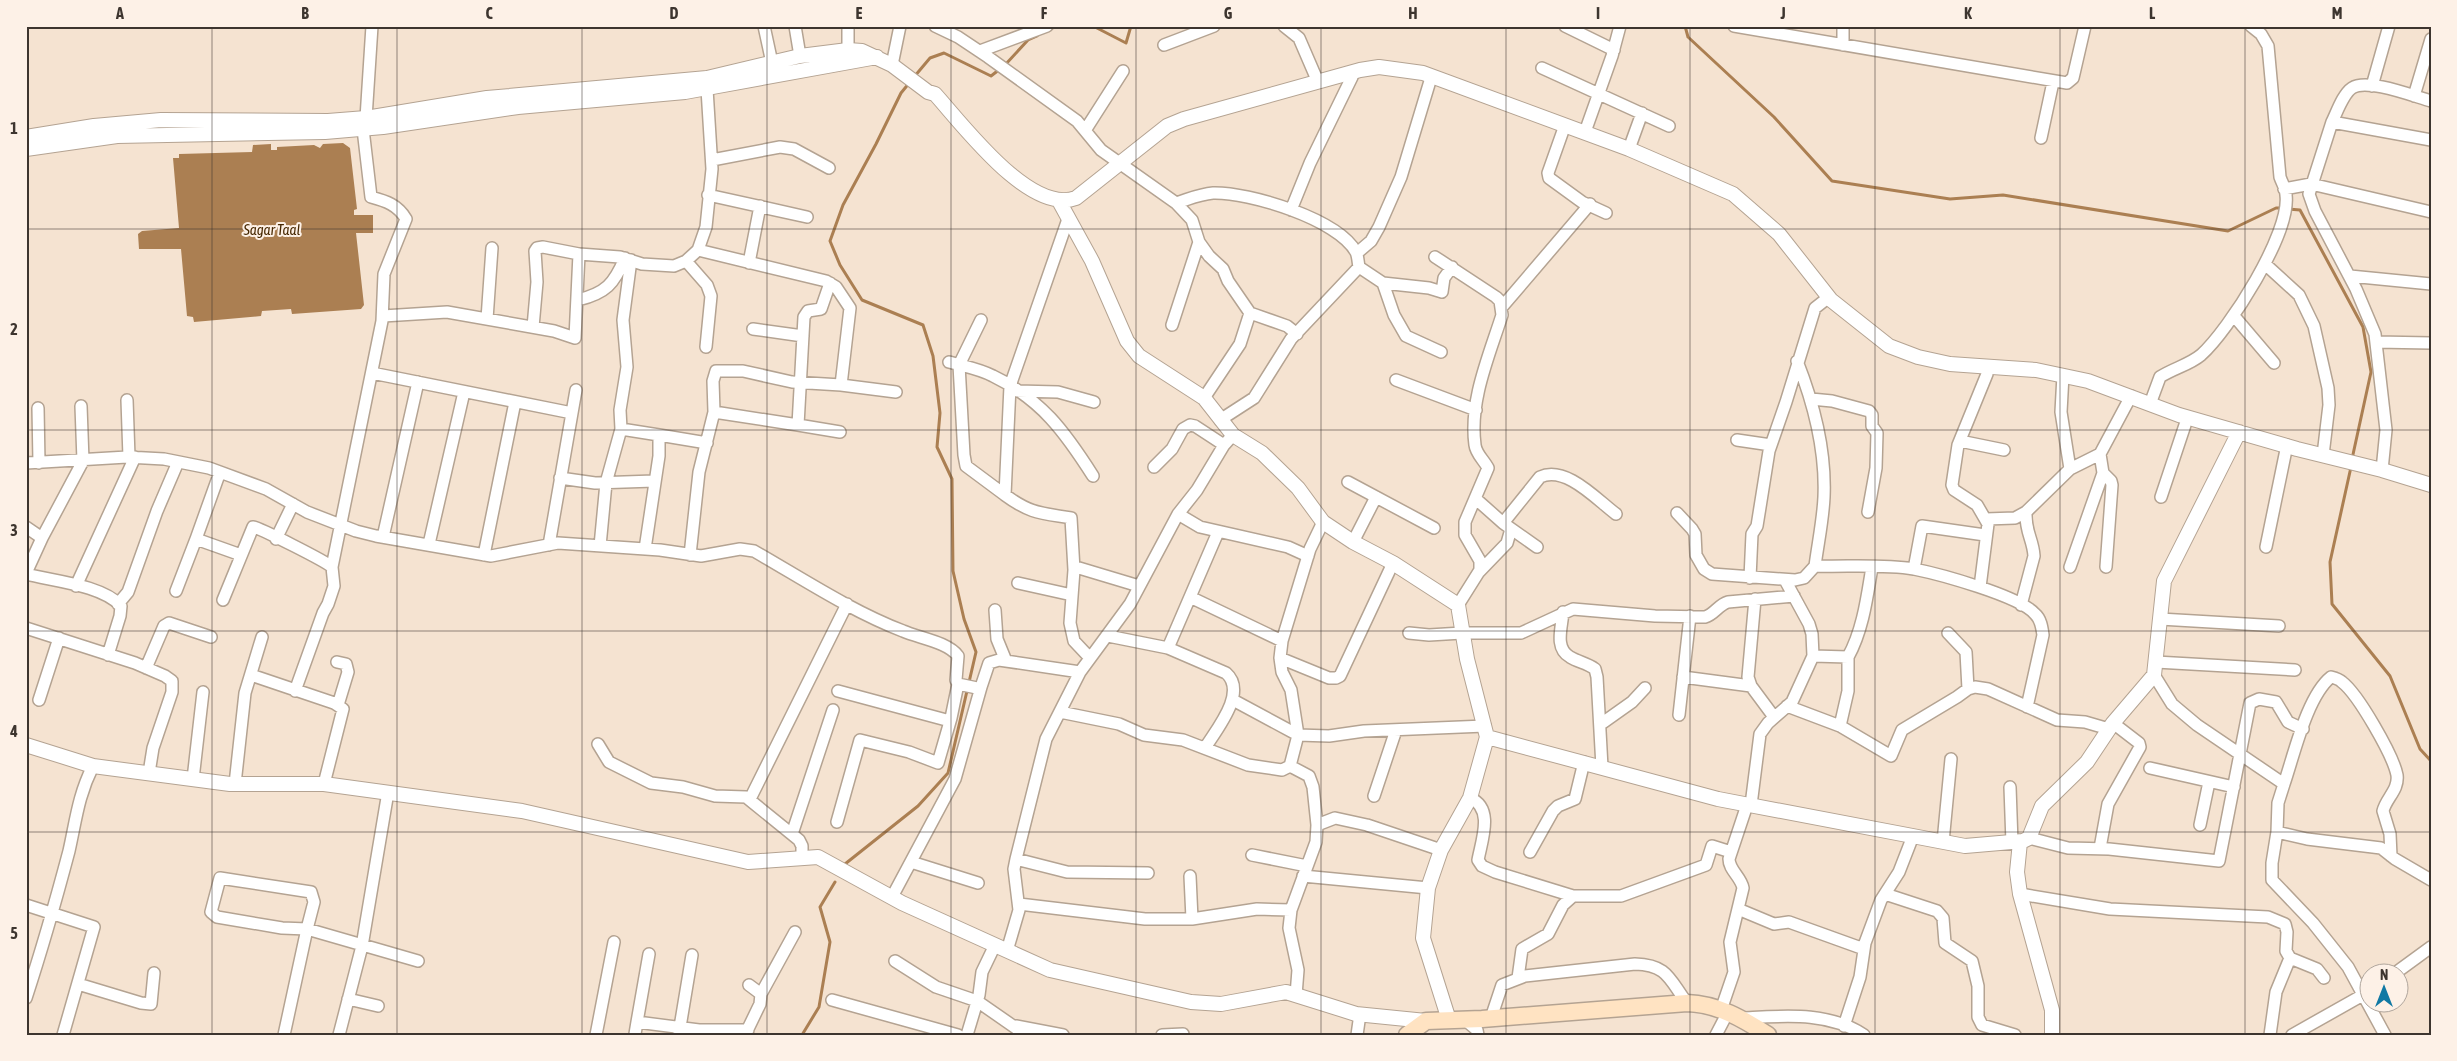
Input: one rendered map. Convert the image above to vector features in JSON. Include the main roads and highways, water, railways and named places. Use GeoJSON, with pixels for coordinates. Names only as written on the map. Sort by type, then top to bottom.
{"type":"FeatureCollection","features":[{"type":"Feature","properties":{"kind":"main road"},"geometry":{"type":"LineString","coordinates":[[1408,1035],[1426,1021],[1688,1003],[1705,1004],[1730,1013],[1768,1035]]}},
{"type":"Feature","properties":{"kind":"water","name":"Sagar Taal"},"geometry":{"type":"Polygon","coordinates":[[[343,143],[350,148],[357,209],[354,210],[354,215],[373,215],[373,233],[356,233],[364,305],[361,309],[292,314],[291,309],[262,311],[261,316],[194,322],[193,317],[187,316],[181,249],[139,249],[138,234],[142,231],[179,228],[173,158],[179,158],[179,154],[252,152],[253,145],[271,144],[271,150],[277,150],[277,147],[314,145],[320,148],[323,144],[343,143]]]}},
{"type":"Feature","properties":{"kind":"waterway"},"geometry":{"type":"LineString","coordinates":[[1049,30],[1056,26]]}},
{"type":"Feature","properties":{"kind":"waterway"},"geometry":{"type":"LineString","coordinates":[[1079,26],[1095,27],[1126,43],[1131,26]]}},
{"type":"Feature","properties":{"kind":"waterway"},"geometry":{"type":"LineString","coordinates":[[1685,26],[1688,37],[1774,117],[1832,181],[1950,199],[2003,195],[2228,231],[2276,208],[2282,208]]}},
{"type":"Feature","properties":{"kind":"waterway"},"geometry":{"type":"LineString","coordinates":[[1005,65],[1028,40],[1037,36]]}},
{"type":"Feature","properties":{"kind":"waterway"},"geometry":{"type":"LineString","coordinates":[[914,77],[930,58],[944,53],[991,76],[1000,69]]}},
{"type":"Feature","properties":{"kind":"waterway"},"geometry":{"type":"LineString","coordinates":[[845,864],[918,806],[948,773],[976,652],[964,619],[953,571],[952,479],[937,447],[940,413],[933,356],[923,325],[862,300],[840,265],[830,241],[843,205],[901,93],[910,82]]}},
{"type":"Feature","properties":{"kind":"waterway"},"geometry":{"type":"LineString","coordinates":[[2288,209],[2300,210],[2363,327],[2371,372],[2352,459]]}},
{"type":"Feature","properties":{"kind":"waterway"},"geometry":{"type":"LineString","coordinates":[[2351,467],[2330,562],[2332,604],[2390,676],[2420,749],[2431,761]]}},
{"type":"Feature","properties":{"kind":"waterway"},"geometry":{"type":"LineString","coordinates":[[802,1035],[819,1007],[830,942],[820,907],[835,882]]}}]}
